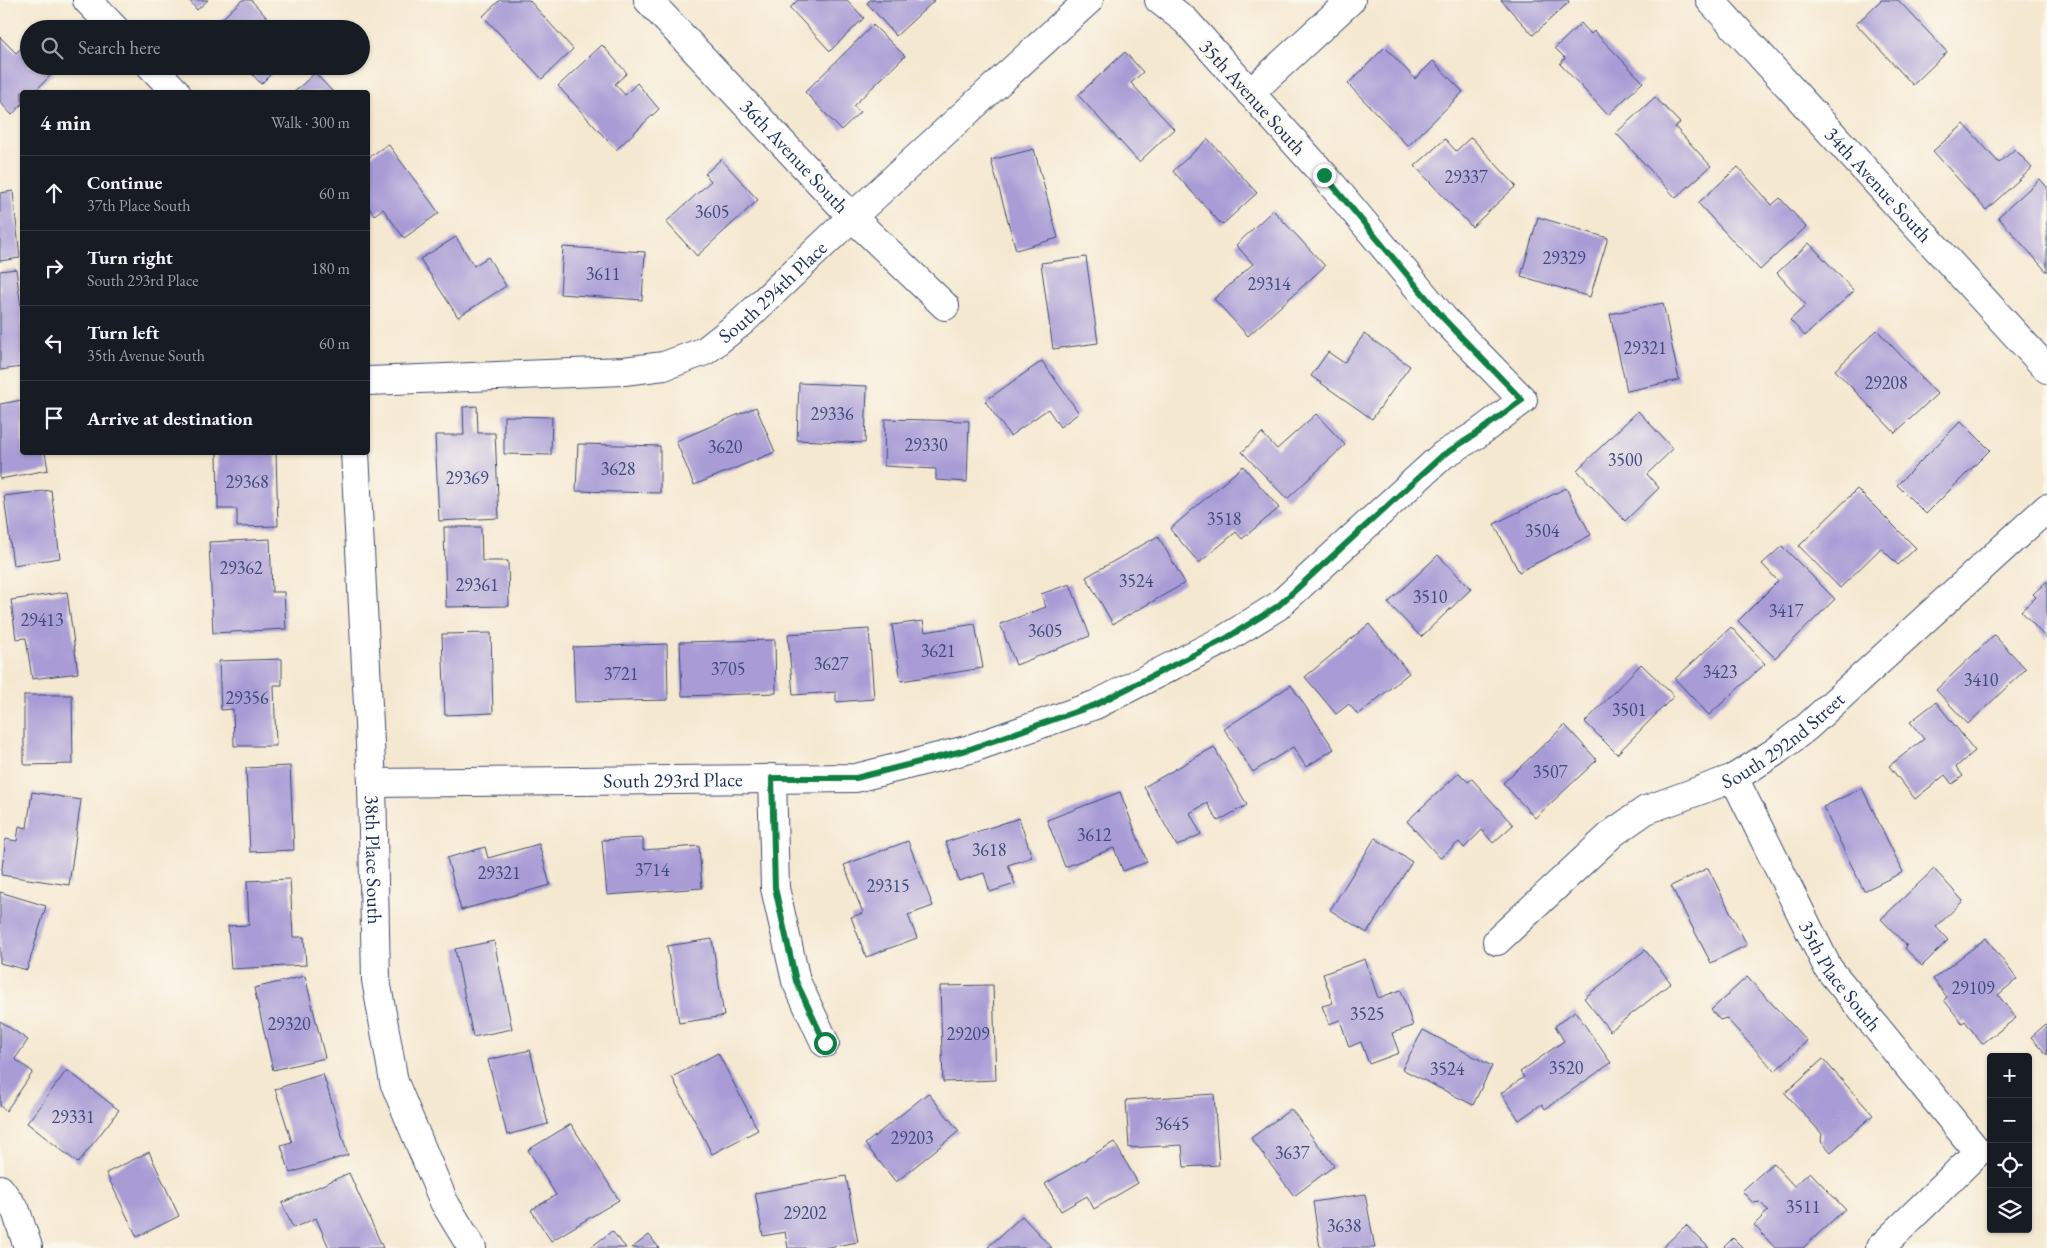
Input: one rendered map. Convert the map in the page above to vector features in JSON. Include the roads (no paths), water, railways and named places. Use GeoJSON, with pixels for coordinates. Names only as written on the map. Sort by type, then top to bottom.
{"type":"FeatureCollection","features":[{"type":"Feature","properties":{"kind":"street"},"geometry":{"type":"LineString","coordinates":[[87,0],[106,20]]}},
{"type":"Feature","properties":{"kind":"street","name":"36th Avenue South"},"geometry":{"type":"LineString","coordinates":[[648,0],[852,217],[945,306]]}},
{"type":"Feature","properties":{"kind":"street","name":"South 294th Place"},"geometry":{"type":"LineString","coordinates":[[370,381],[624,371],[664,366],[705,351],[743,321],[852,217],[1089,0]]}},
{"type":"Feature","properties":{"kind":"street","name":"35th Avenue South"},"geometry":{"type":"LineString","coordinates":[[1159,0],[1186,21],[1324,175],[1444,319],[1522,400]]}},
{"type":"Feature","properties":{"kind":"street"},"geometry":{"type":"LineString","coordinates":[[1250,93],[1352,0]]}},
{"type":"Feature","properties":{"kind":"street","name":"34th Avenue South"},"geometry":{"type":"LineString","coordinates":[[1710,0],[2047,369]]}},
{"type":"Feature","properties":{"kind":"street"},"geometry":{"type":"LineString","coordinates":[[160,75],[174,90]]}},
{"type":"Feature","properties":{"kind":"street","name":"South 293rd Place"},"geometry":{"type":"LineString","coordinates":[[372,783],[856,778],[970,749],[1095,705],[1225,639],[1278,606],[1443,455],[1476,434],[1522,400]]}},
{"type":"Feature","properties":{"kind":"street","name":"38th Place South"},"geometry":{"type":"LineString","coordinates":[[354,455],[372,783],[376,980],[394,1082],[444,1202],[472,1248]]}},
{"type":"Feature","properties":{"kind":"street","name":"South 292nd Street"},"geometry":{"type":"LineString","coordinates":[[1497,941],[1613,833],[1646,810],[1734,778],[1775,752],[1807,727],[2047,508]]}},
{"type":"Feature","properties":{"kind":"street"},"geometry":{"type":"LineString","coordinates":[[772,778],[775,888],[796,981],[825,1043]]}},
{"type":"Feature","properties":{"kind":"street","name":"35th Place South"},"geometry":{"type":"LineString","coordinates":[[1734,778],[1828,968],[1978,1152],[1880,1248]]}},
{"type":"Feature","properties":{"kind":"street"},"geometry":{"type":"LineString","coordinates":[[0,1189],[16,1211],[28,1247]]}}]}
